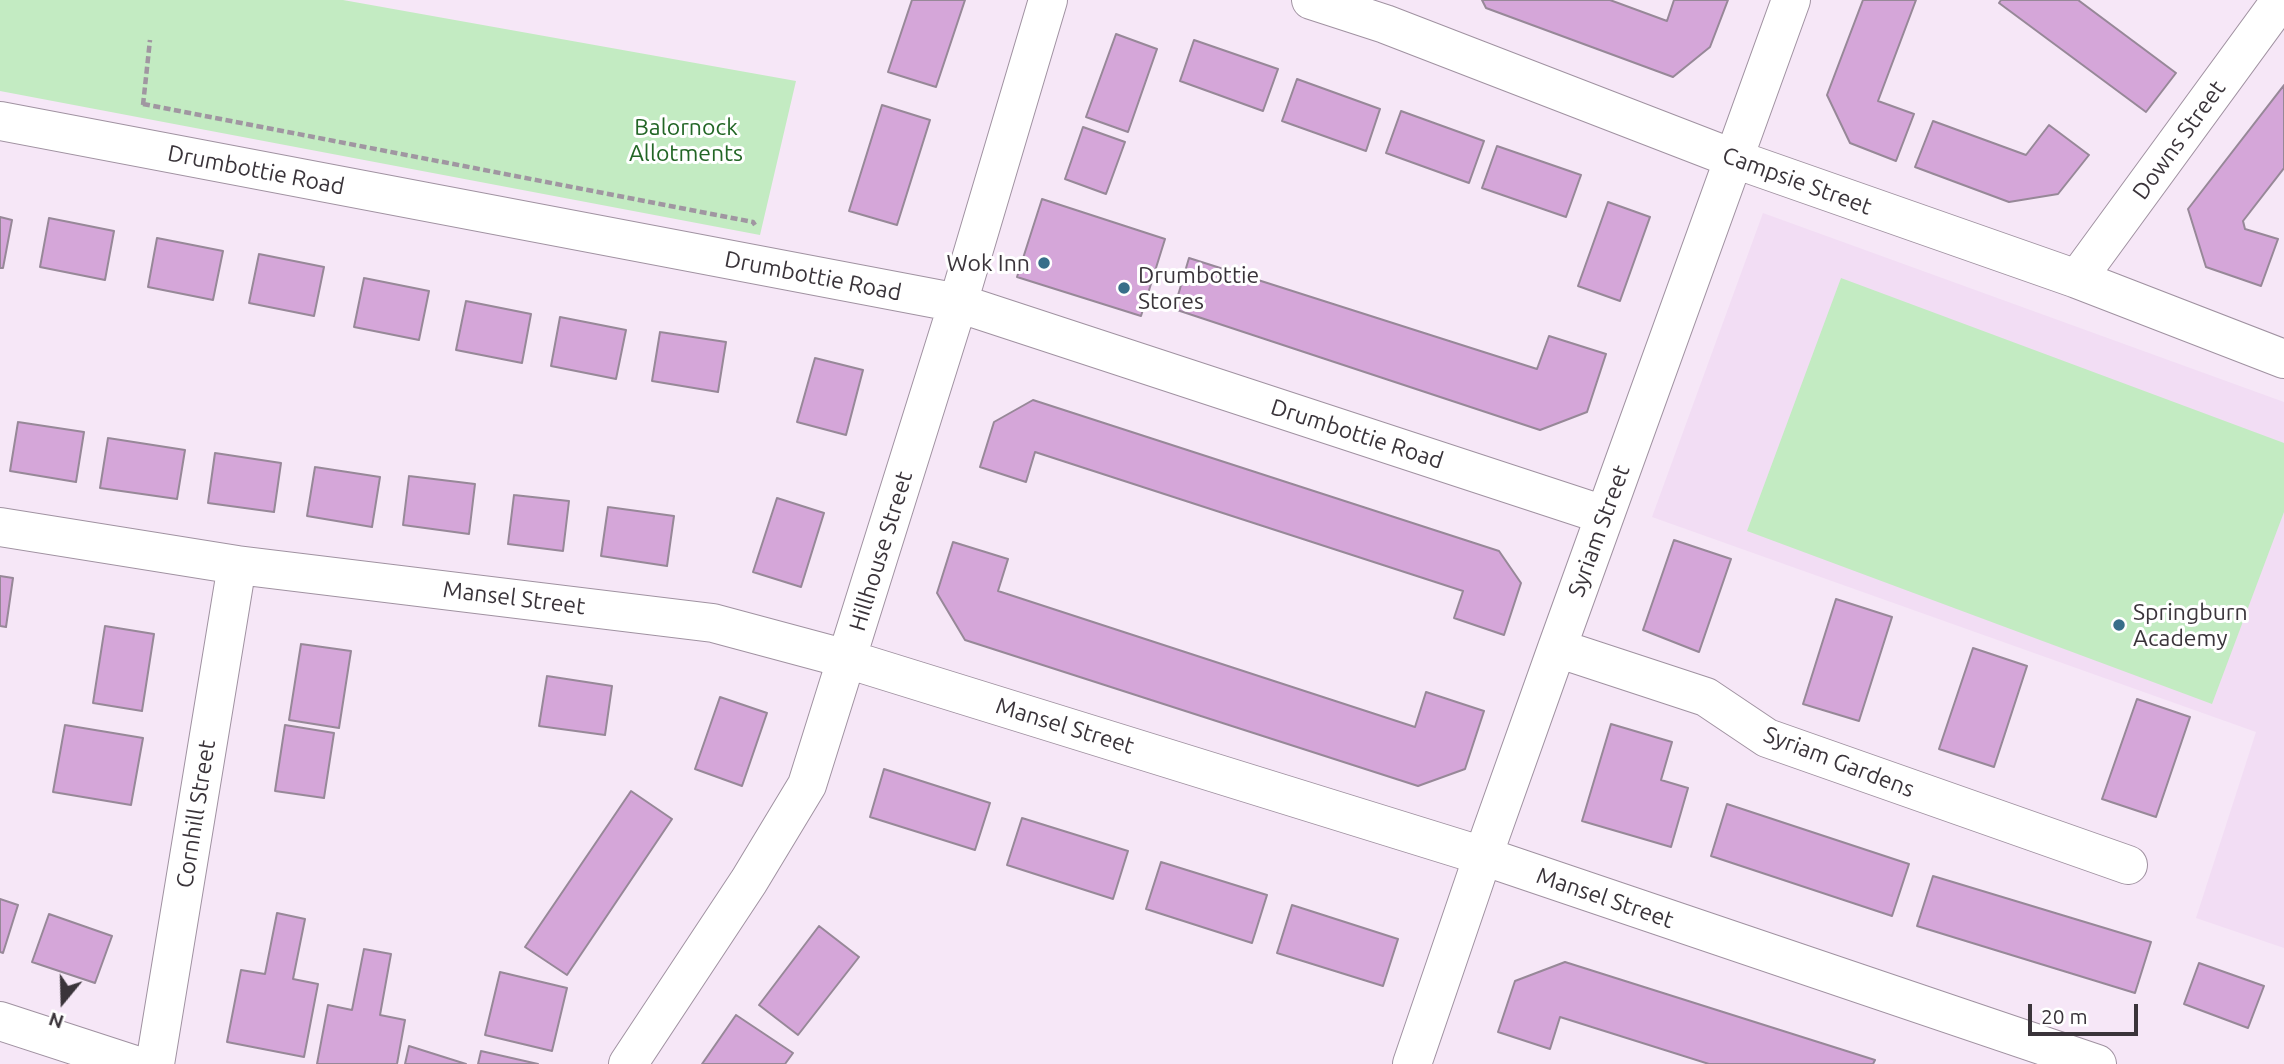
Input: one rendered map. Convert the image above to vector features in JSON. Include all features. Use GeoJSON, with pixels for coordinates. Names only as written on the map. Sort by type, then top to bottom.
{"type":"FeatureCollection","features":[{"type":"Feature","properties":{"kind":"street","name":"Hillhouse Street"},"geometry":{"type":"LineString","coordinates":[[628,1064],[750,881],[807,785],[958,303],[1048,0]]}},
{"type":"Feature","properties":{"kind":"street","name":"Campsie Street"},"geometry":{"type":"LineString","coordinates":[[1311,0],[1390,12],[1732,158],[2077,279],[2284,359]]}},
{"type":"Feature","properties":{"kind":"street","name":"Syriam Street"},"geometry":{"type":"LineString","coordinates":[[1412,1064],[1604,515],[1791,0]]}},
{"type":"Feature","properties":{"kind":"street","name":"Downs Street"},"geometry":{"type":"LineString","coordinates":[[2077,279],[2281,0]]}},
{"type":"Feature","properties":{"kind":"street","name":"Drumbottie Road"},"geometry":{"type":"LineString","coordinates":[[0,121],[958,303],[1604,515]]}},
{"type":"Feature","properties":{"kind":"street","name":"Mansel Street"},"geometry":{"type":"LineString","coordinates":[[0,527],[237,565],[713,623],[847,659],[1483,856],[2097,1064]]}},
{"type":"Feature","properties":{"kind":"street","name":"Cornhill Street"},"geometry":{"type":"LineString","coordinates":[[155,1064],[237,565]]}},
{"type":"Feature","properties":{"kind":"street","name":"Syriam Gardens"},"geometry":{"type":"LineString","coordinates":[[1557,648],[1706,697],[1767,738],[2128,865]]}},
{"type":"Feature","properties":{"kind":"street"},"geometry":{"type":"LineString","coordinates":[[0,1021],[132,1064]]}},
{"type":"Feature","properties":{"kind":"path"},"geometry":{"type":"LineString","coordinates":[[138,148],[150,40]]}},
{"type":"Feature","properties":{"kind":"shaded area","name":"Springburn Academy"},"geometry":{"type":"Polygon","coordinates":[[[1763,213],[2284,402],[2284,948],[2196,918],[2256,732],[1652,517],[1763,213]]]}},
{"type":"Feature","properties":{"kind":"green space","name":"Balornock Allotments"},"geometry":{"type":"Polygon","coordinates":[[[0,0],[343,0],[796,81],[760,235],[0,91],[0,0]]]}},
{"type":"Feature","properties":{"kind":"green space","name":"Springburn Academy"},"geometry":{"type":"Polygon","coordinates":[[[1841,278],[2284,443],[2284,512],[2212,704],[1747,531],[1841,278]]]}},
{"type":"Feature","properties":{"kind":"building"},"geometry":{"type":"Polygon","coordinates":[[[912,0],[965,0],[936,87],[888,72],[912,0]]]}},
{"type":"Feature","properties":{"kind":"building"},"geometry":{"type":"Polygon","coordinates":[[[1482,0],[1610,0],[1667,21],[1674,0],[1728,0],[1710,47],[1673,77],[1486,8],[1482,0]]]}},
{"type":"Feature","properties":{"kind":"building"},"geometry":{"type":"Polygon","coordinates":[[[1863,0],[1916,0],[1878,101],[1914,114],[1896,161],[1850,143],[1827,95],[1863,0]]]}},
{"type":"Feature","properties":{"kind":"building"},"geometry":{"type":"Polygon","coordinates":[[[2001,0],[2078,0],[2176,73],[2146,112],[1999,3],[2001,0]]]}},
{"type":"Feature","properties":{"kind":"building"},"geometry":{"type":"Polygon","coordinates":[[[1116,34],[1157,49],[1128,132],[1086,117],[1116,34]]]}},
{"type":"Feature","properties":{"kind":"building"},"geometry":{"type":"Polygon","coordinates":[[[1194,40],[1278,69],[1263,111],[1180,81],[1194,40]]]}},
{"type":"Feature","properties":{"kind":"building"},"geometry":{"type":"Polygon","coordinates":[[[1297,79],[1380,109],[1366,151],[1282,121],[1297,79]]]}},
{"type":"Feature","properties":{"kind":"building"},"geometry":{"type":"Polygon","coordinates":[[[2284,85],[2284,168],[2243,221],[2245,229],[2278,239],[2261,286],[2206,267],[2188,209],[2284,85]]]}},
{"type":"Feature","properties":{"kind":"building"},"geometry":{"type":"Polygon","coordinates":[[[882,105],[930,120],[897,225],[849,211],[882,105]]]}},
{"type":"Feature","properties":{"kind":"building"},"geometry":{"type":"Polygon","coordinates":[[[1401,111],[1484,141],[1469,183],[1386,153],[1401,111]]]}},
{"type":"Feature","properties":{"kind":"building"},"geometry":{"type":"Polygon","coordinates":[[[1933,121],[2026,155],[2049,125],[2089,155],[2058,194],[2009,202],[1915,167],[1933,121]]]}},
{"type":"Feature","properties":{"kind":"building"},"geometry":{"type":"Polygon","coordinates":[[[1083,127],[1125,142],[1106,194],[1065,179],[1083,127]]]}},
{"type":"Feature","properties":{"kind":"building"},"geometry":{"type":"Polygon","coordinates":[[[1497,146],[1581,175],[1566,217],[1482,188],[1497,146]]]}},
{"type":"Feature","properties":{"kind":"building"},"geometry":{"type":"Polygon","coordinates":[[[1042,199],[1165,239],[1141,316],[1017,277],[1042,199]]]}},
{"type":"Feature","properties":{"kind":"building"},"geometry":{"type":"Polygon","coordinates":[[[1608,202],[1650,217],[1620,301],[1578,286],[1608,202]]]}},
{"type":"Feature","properties":{"kind":"building"},"geometry":{"type":"Polygon","coordinates":[[[0,217],[12,220],[3,268],[0,268],[0,217]]]}},
{"type":"Feature","properties":{"kind":"building"},"geometry":{"type":"Polygon","coordinates":[[[49,218],[114,231],[105,280],[40,267],[49,218]]]}},
{"type":"Feature","properties":{"kind":"building"},"geometry":{"type":"Polygon","coordinates":[[[157,238],[223,251],[213,300],[148,287],[157,238]]]}},
{"type":"Feature","properties":{"kind":"building"},"geometry":{"type":"Polygon","coordinates":[[[259,254],[324,267],[314,316],[249,303],[259,254]]]}},
{"type":"Feature","properties":{"kind":"building"},"geometry":{"type":"Polygon","coordinates":[[[1189,258],[1537,369],[1549,336],[1606,354],[1587,412],[1540,430],[1174,309],[1189,258]]]}},
{"type":"Feature","properties":{"kind":"building"},"geometry":{"type":"Polygon","coordinates":[[[364,278],[429,291],[419,340],[354,327],[364,278]]]}},
{"type":"Feature","properties":{"kind":"building"},"geometry":{"type":"Polygon","coordinates":[[[466,301],[531,314],[522,363],[456,350],[466,301]]]}},
{"type":"Feature","properties":{"kind":"building"},"geometry":{"type":"Polygon","coordinates":[[[560,317],[626,330],[616,379],[551,366],[560,317]]]}},
{"type":"Feature","properties":{"kind":"building"},"geometry":{"type":"Polygon","coordinates":[[[660,332],[726,342],[718,392],[652,381],[660,332]]]}},
{"type":"Feature","properties":{"kind":"building"},"geometry":{"type":"Polygon","coordinates":[[[815,358],[863,370],[846,435],[797,422],[815,358]]]}},
{"type":"Feature","properties":{"kind":"building"},"geometry":{"type":"Polygon","coordinates":[[[1033,400],[1499,551],[1521,583],[1504,635],[1454,618],[1463,591],[1035,452],[1026,482],[980,467],[994,422],[1033,400]]]}},
{"type":"Feature","properties":{"kind":"building"},"geometry":{"type":"Polygon","coordinates":[[[18,422],[84,432],[76,482],[10,471],[18,422]]]}},
{"type":"Feature","properties":{"kind":"building"},"geometry":{"type":"Polygon","coordinates":[[[108,438],[185,450],[177,499],[100,488],[108,438]]]}},
{"type":"Feature","properties":{"kind":"building"},"geometry":{"type":"Polygon","coordinates":[[[215,453],[281,463],[274,512],[208,503],[215,453]]]}},
{"type":"Feature","properties":{"kind":"building"},"geometry":{"type":"Polygon","coordinates":[[[315,467],[380,477],[372,527],[307,516],[315,467]]]}},
{"type":"Feature","properties":{"kind":"building"},"geometry":{"type":"Polygon","coordinates":[[[409,476],[475,484],[469,534],[403,525],[409,476]]]}},
{"type":"Feature","properties":{"kind":"building"},"geometry":{"type":"Polygon","coordinates":[[[514,495],[569,501],[563,551],[508,544],[514,495]]]}},
{"type":"Feature","properties":{"kind":"building"},"geometry":{"type":"Polygon","coordinates":[[[777,498],[824,513],[801,587],[753,572],[777,498]]]}},
{"type":"Feature","properties":{"kind":"building"},"geometry":{"type":"Polygon","coordinates":[[[608,507],[674,516],[667,566],[601,556],[608,507]]]}},
{"type":"Feature","properties":{"kind":"building"},"geometry":{"type":"Polygon","coordinates":[[[1674,540],[1731,559],[1699,652],[1643,630],[1674,540]]]}},
{"type":"Feature","properties":{"kind":"building"},"geometry":{"type":"Polygon","coordinates":[[[953,542],[1008,559],[998,591],[1415,727],[1426,692],[1484,711],[1465,769],[1418,786],[965,640],[937,593],[953,542]]]}},
{"type":"Feature","properties":{"kind":"building"},"geometry":{"type":"Polygon","coordinates":[[[0,576],[13,578],[6,627],[0,626],[0,576]]]}},
{"type":"Feature","properties":{"kind":"building"},"geometry":{"type":"Polygon","coordinates":[[[1836,599],[1892,617],[1859,721],[1803,704],[1836,599]]]}},
{"type":"Feature","properties":{"kind":"building"},"geometry":{"type":"Polygon","coordinates":[[[105,626],[154,634],[142,711],[93,703],[105,626]]]}},
{"type":"Feature","properties":{"kind":"building"},"geometry":{"type":"Polygon","coordinates":[[[301,644],[351,651],[339,728],[289,720],[301,644]]]}},
{"type":"Feature","properties":{"kind":"building"},"geometry":{"type":"Polygon","coordinates":[[[1973,648],[2027,666],[1994,767],[1939,749],[1973,648]]]}},
{"type":"Feature","properties":{"kind":"building"},"geometry":{"type":"Polygon","coordinates":[[[547,676],[612,686],[605,735],[539,726],[547,676]]]}},
{"type":"Feature","properties":{"kind":"building"},"geometry":{"type":"Polygon","coordinates":[[[720,697],[767,713],[742,786],[695,769],[720,697]]]}},
{"type":"Feature","properties":{"kind":"building"},"geometry":{"type":"Polygon","coordinates":[[[2137,699],[2190,717],[2156,817],[2102,799],[2137,699]]]}},
{"type":"Feature","properties":{"kind":"building"},"geometry":{"type":"Polygon","coordinates":[[[1611,724],[1672,742],[1661,780],[1688,788],[1671,847],[1582,821],[1611,724]]]}},
{"type":"Feature","properties":{"kind":"building"},"geometry":{"type":"Polygon","coordinates":[[[65,725],[143,738],[131,805],[53,792],[65,725]]]}},
{"type":"Feature","properties":{"kind":"building"},"geometry":{"type":"Polygon","coordinates":[[[285,725],[334,733],[324,798],[275,791],[285,725]]]}},
{"type":"Feature","properties":{"kind":"building"},"geometry":{"type":"Polygon","coordinates":[[[884,769],[990,803],[975,850],[870,817],[884,769]]]}},
{"type":"Feature","properties":{"kind":"building"},"geometry":{"type":"Polygon","coordinates":[[[631,791],[672,819],[567,975],[525,947],[631,791]]]}},
{"type":"Feature","properties":{"kind":"building"},"geometry":{"type":"Polygon","coordinates":[[[1727,804],[1909,864],[1892,916],[1711,856],[1727,804]]]}},
{"type":"Feature","properties":{"kind":"building"},"geometry":{"type":"Polygon","coordinates":[[[1022,818],[1128,851],[1113,899],[1007,865],[1022,818]]]}},
{"type":"Feature","properties":{"kind":"building"},"geometry":{"type":"Polygon","coordinates":[[[1161,862],[1267,895],[1252,943],[1146,909],[1161,862]]]}},
{"type":"Feature","properties":{"kind":"building"},"geometry":{"type":"Polygon","coordinates":[[[1933,876],[2151,942],[2135,993],[1917,926],[1933,876]]]}},
{"type":"Feature","properties":{"kind":"building"},"geometry":{"type":"Polygon","coordinates":[[[0,899],[18,905],[3,953],[0,952],[0,899]]]}},
{"type":"Feature","properties":{"kind":"building"},"geometry":{"type":"Polygon","coordinates":[[[1292,905],[1398,939],[1383,986],[1277,953],[1292,905]]]}},
{"type":"Feature","properties":{"kind":"building"},"geometry":{"type":"Polygon","coordinates":[[[277,913],[305,919],[293,979],[318,984],[304,1057],[227,1042],[241,970],[265,974],[277,913]]]}},
{"type":"Feature","properties":{"kind":"building"},"geometry":{"type":"Polygon","coordinates":[[[49,914],[112,936],[95,983],[32,962],[49,914]]]}},
{"type":"Feature","properties":{"kind":"building"},"geometry":{"type":"Polygon","coordinates":[[[819,926],[859,957],[798,1035],[759,1005],[819,926]]]}},
{"type":"Feature","properties":{"kind":"building"},"geometry":{"type":"Polygon","coordinates":[[[364,949],[391,954],[380,1015],[405,1020],[397,1064],[317,1064],[328,1005],[352,1010],[364,949]]]}},
{"type":"Feature","properties":{"kind":"building"},"geometry":{"type":"Polygon","coordinates":[[[1565,962],[1875,1060],[1873,1064],[1709,1064],[1560,1017],[1550,1049],[1498,1032],[1515,981],[1565,962]]]}},
{"type":"Feature","properties":{"kind":"building"},"geometry":{"type":"Polygon","coordinates":[[[2199,963],[2264,986],[2248,1028],[2184,1004],[2199,963]]]}},
{"type":"Feature","properties":{"kind":"building"},"geometry":{"type":"Polygon","coordinates":[[[500,972],[567,988],[552,1051],[485,1035],[500,972]]]}},
{"type":"Feature","properties":{"kind":"building"},"geometry":{"type":"Polygon","coordinates":[[[736,1015],[793,1053],[785,1064],[702,1064],[736,1015]]]}},
{"type":"Feature","properties":{"kind":"building"},"geometry":{"type":"Polygon","coordinates":[[[409,1046],[466,1064],[405,1064],[409,1046]]]}},
{"type":"Feature","properties":{"kind":"building"},"geometry":{"type":"Polygon","coordinates":[[[481,1051],[538,1064],[478,1064],[481,1051]]]}},
{"type":"Feature","properties":{"kind":"place","name":"Wok Inn"},"geometry":{"type":"Point","coordinates":[1044,263]}},
{"type":"Feature","properties":{"kind":"place","name":"Drumbottie Stores"},"geometry":{"type":"Point","coordinates":[1124,288]}},
{"type":"Feature","properties":{"kind":"place","name":"Springburn Academy"},"geometry":{"type":"Point","coordinates":[2119,625]}}]}
